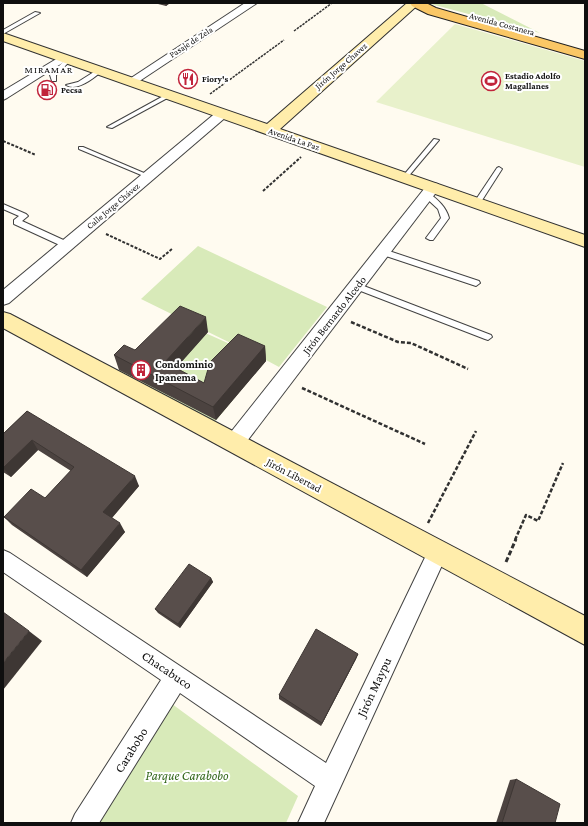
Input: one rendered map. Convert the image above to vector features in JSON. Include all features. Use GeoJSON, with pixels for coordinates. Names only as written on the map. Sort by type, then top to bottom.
{"type":"FeatureCollection","features":[{"type":"Feature","properties":{"kind":"main road","name":"Avenida Costanera"},"geometry":{"type":"LineString","coordinates":[[416,3],[438,6],[585,47]]}},
{"type":"Feature","properties":{"kind":"main road"},"geometry":{"type":"LineString","coordinates":[[416,3],[432,11],[585,55]]}},
{"type":"Feature","properties":{"kind":"main road","name":"Jirón Jorge Chavez"},"geometry":{"type":"LineString","coordinates":[[268,130],[416,3]]}},
{"type":"Feature","properties":{"kind":"main road","name":"Avenida La Paz"},"geometry":{"type":"LineString","coordinates":[[3,37],[404,177],[430,191],[477,203],[585,241]]}},
{"type":"Feature","properties":{"kind":"main road","name":"Jirón Libertad"},"geometry":{"type":"LineString","coordinates":[[3,319],[585,631]]}},
{"type":"Feature","properties":{"kind":"street","name":"Pasaje de Zela"},"geometry":{"type":"LineString","coordinates":[[131,82],[252,3]]}},
{"type":"Feature","properties":{"kind":"street"},"geometry":{"type":"LineString","coordinates":[[3,96],[50,75],[65,59]]}},
{"type":"Feature","properties":{"kind":"street","name":"Calle Jorge Chávez"},"geometry":{"type":"LineString","coordinates":[[3,299],[222,114]]}},
{"type":"Feature","properties":{"kind":"street","name":"Jirón Bernardo Alcedo"},"geometry":{"type":"LineString","coordinates":[[234,443],[430,191]]}},
{"type":"Feature","properties":{"kind":"street","name":"Jirón Maypu"},"geometry":{"type":"LineString","coordinates":[[310,823],[330,781],[428,547]]}},
{"type":"Feature","properties":{"kind":"street","name":"Chacabuco"},"geometry":{"type":"LineString","coordinates":[[3,560],[330,781]]}},
{"type":"Feature","properties":{"kind":"street","name":"Carabobo"},"geometry":{"type":"LineString","coordinates":[[84,823],[177,677]]}},
{"type":"Feature","properties":{"kind":"lane"},"geometry":{"type":"LineString","coordinates":[[3,32],[37,13]]}},
{"type":"Feature","properties":{"kind":"lane"},"geometry":{"type":"LineString","coordinates":[[69,85],[79,84],[99,71]]}},
{"type":"Feature","properties":{"kind":"lane"},"geometry":{"type":"LineString","coordinates":[[110,127],[169,95]]}},
{"type":"Feature","properties":{"kind":"lane"},"geometry":{"type":"LineString","coordinates":[[404,177],[436,140]]}},
{"type":"Feature","properties":{"kind":"lane"},"geometry":{"type":"LineString","coordinates":[[81,148],[148,176]]}},
{"type":"Feature","properties":{"kind":"lane"},"geometry":{"type":"LineString","coordinates":[[477,203],[499,169]]}},
{"type":"Feature","properties":{"kind":"lane"},"geometry":{"type":"LineString","coordinates":[[430,191],[445,215],[445,218],[430,238]]}},
{"type":"Feature","properties":{"kind":"lane"},"geometry":{"type":"LineString","coordinates":[[3,206],[24,216],[17,222],[67,245]]}},
{"type":"Feature","properties":{"kind":"lane"},"geometry":{"type":"LineString","coordinates":[[383,252],[476,283]]}},
{"type":"Feature","properties":{"kind":"lane"},"geometry":{"type":"LineString","coordinates":[[356,286],[488,337]]}},
{"type":"Feature","properties":{"kind":"path"},"geometry":{"type":"LineString","coordinates":[[294,31],[332,3]]}},
{"type":"Feature","properties":{"kind":"path"},"geometry":{"type":"LineString","coordinates":[[196,104],[284,40]]}},
{"type":"Feature","properties":{"kind":"path"},"geometry":{"type":"LineString","coordinates":[[3,142],[36,155]]}},
{"type":"Feature","properties":{"kind":"path"},"geometry":{"type":"LineString","coordinates":[[264,191],[281,174],[286,172],[313,145]]}},
{"type":"Feature","properties":{"kind":"path"},"geometry":{"type":"LineString","coordinates":[[89,226],[160,259],[172,249]]}},
{"type":"Feature","properties":{"kind":"path"},"geometry":{"type":"LineString","coordinates":[[334,315],[398,342],[411,343],[468,369]]}},
{"type":"Feature","properties":{"kind":"path"},"geometry":{"type":"LineString","coordinates":[[284,380],[425,444]]}},
{"type":"Feature","properties":{"kind":"path"},"geometry":{"type":"LineString","coordinates":[[428,547],[476,431]]}},
{"type":"Feature","properties":{"kind":"path"},"geometry":{"type":"LineString","coordinates":[[497,584],[526,515],[538,521],[563,463]]}},
{"type":"Feature","properties":{"kind":"green space"},"geometry":{"type":"Polygon","coordinates":[[[427,3],[481,3],[540,33],[427,3]]]}},
{"type":"Feature","properties":{"kind":"green space","name":"Estadio Adolfo Magallanes"},"geometry":{"type":"Polygon","coordinates":[[[455,24],[585,61],[585,167],[376,102],[455,24]]]}},
{"type":"Feature","properties":{"kind":"green space"},"geometry":{"type":"Polygon","coordinates":[[[198,246],[327,307],[279,367],[266,360],[209,429],[112,377],[172,318],[259,357],[141,299],[198,246]]]}},
{"type":"Feature","properties":{"kind":"green space","name":"Parque Carabobo"},"geometry":{"type":"Polygon","coordinates":[[[172,704],[298,796],[286,823],[98,823],[172,704]]]}},
{"type":"Feature","properties":{"kind":"building"},"geometry":{"type":"Polygon","coordinates":[[[180,306],[206,317],[165,362],[204,383],[210,362],[238,334],[265,346],[213,407],[114,355],[124,345],[135,350],[180,306]]]}},
{"type":"Feature","properties":{"kind":"building"},"geometry":{"type":"Polygon","coordinates":[[[27,411],[135,476],[103,512],[120,523],[81,570],[4,517],[31,489],[45,498],[74,467],[32,440],[3,468],[3,434],[27,411]]]}},
{"type":"Feature","properties":{"kind":"building"},"geometry":{"type":"Polygon","coordinates":[[[189,564],[211,578],[178,624],[155,609],[189,564]]]}},
{"type":"Feature","properties":{"kind":"building"},"geometry":{"type":"Polygon","coordinates":[[[3,612],[29,631],[3,663],[3,612]]]}},
{"type":"Feature","properties":{"kind":"building"},"geometry":{"type":"Polygon","coordinates":[[[316,629],[358,654],[322,723],[279,695],[316,629]]]}},
{"type":"Feature","properties":{"kind":"building"},"geometry":{"type":"Polygon","coordinates":[[[516,779],[560,804],[555,823],[502,823],[516,779]]]}},
{"type":"Feature","properties":{"kind":"place","name":"Fiory's"},"geometry":{"type":"Point","coordinates":[188,79]}},
{"type":"Feature","properties":{"kind":"place","name":"Estadio Adolfo Magallanes"},"geometry":{"type":"Point","coordinates":[491,81]}},
{"type":"Feature","properties":{"kind":"place","name":"Pecsa"},"geometry":{"type":"Point","coordinates":[47,90]}},
{"type":"Feature","properties":{"kind":"place","name":"Condominio Ipanema"},"geometry":{"type":"Point","coordinates":[141,370]}},
{"type":"Feature","properties":{"kind":"district","name":"MIRAMAR"},"geometry":{"type":"Point","coordinates":[49,69]}}]}
